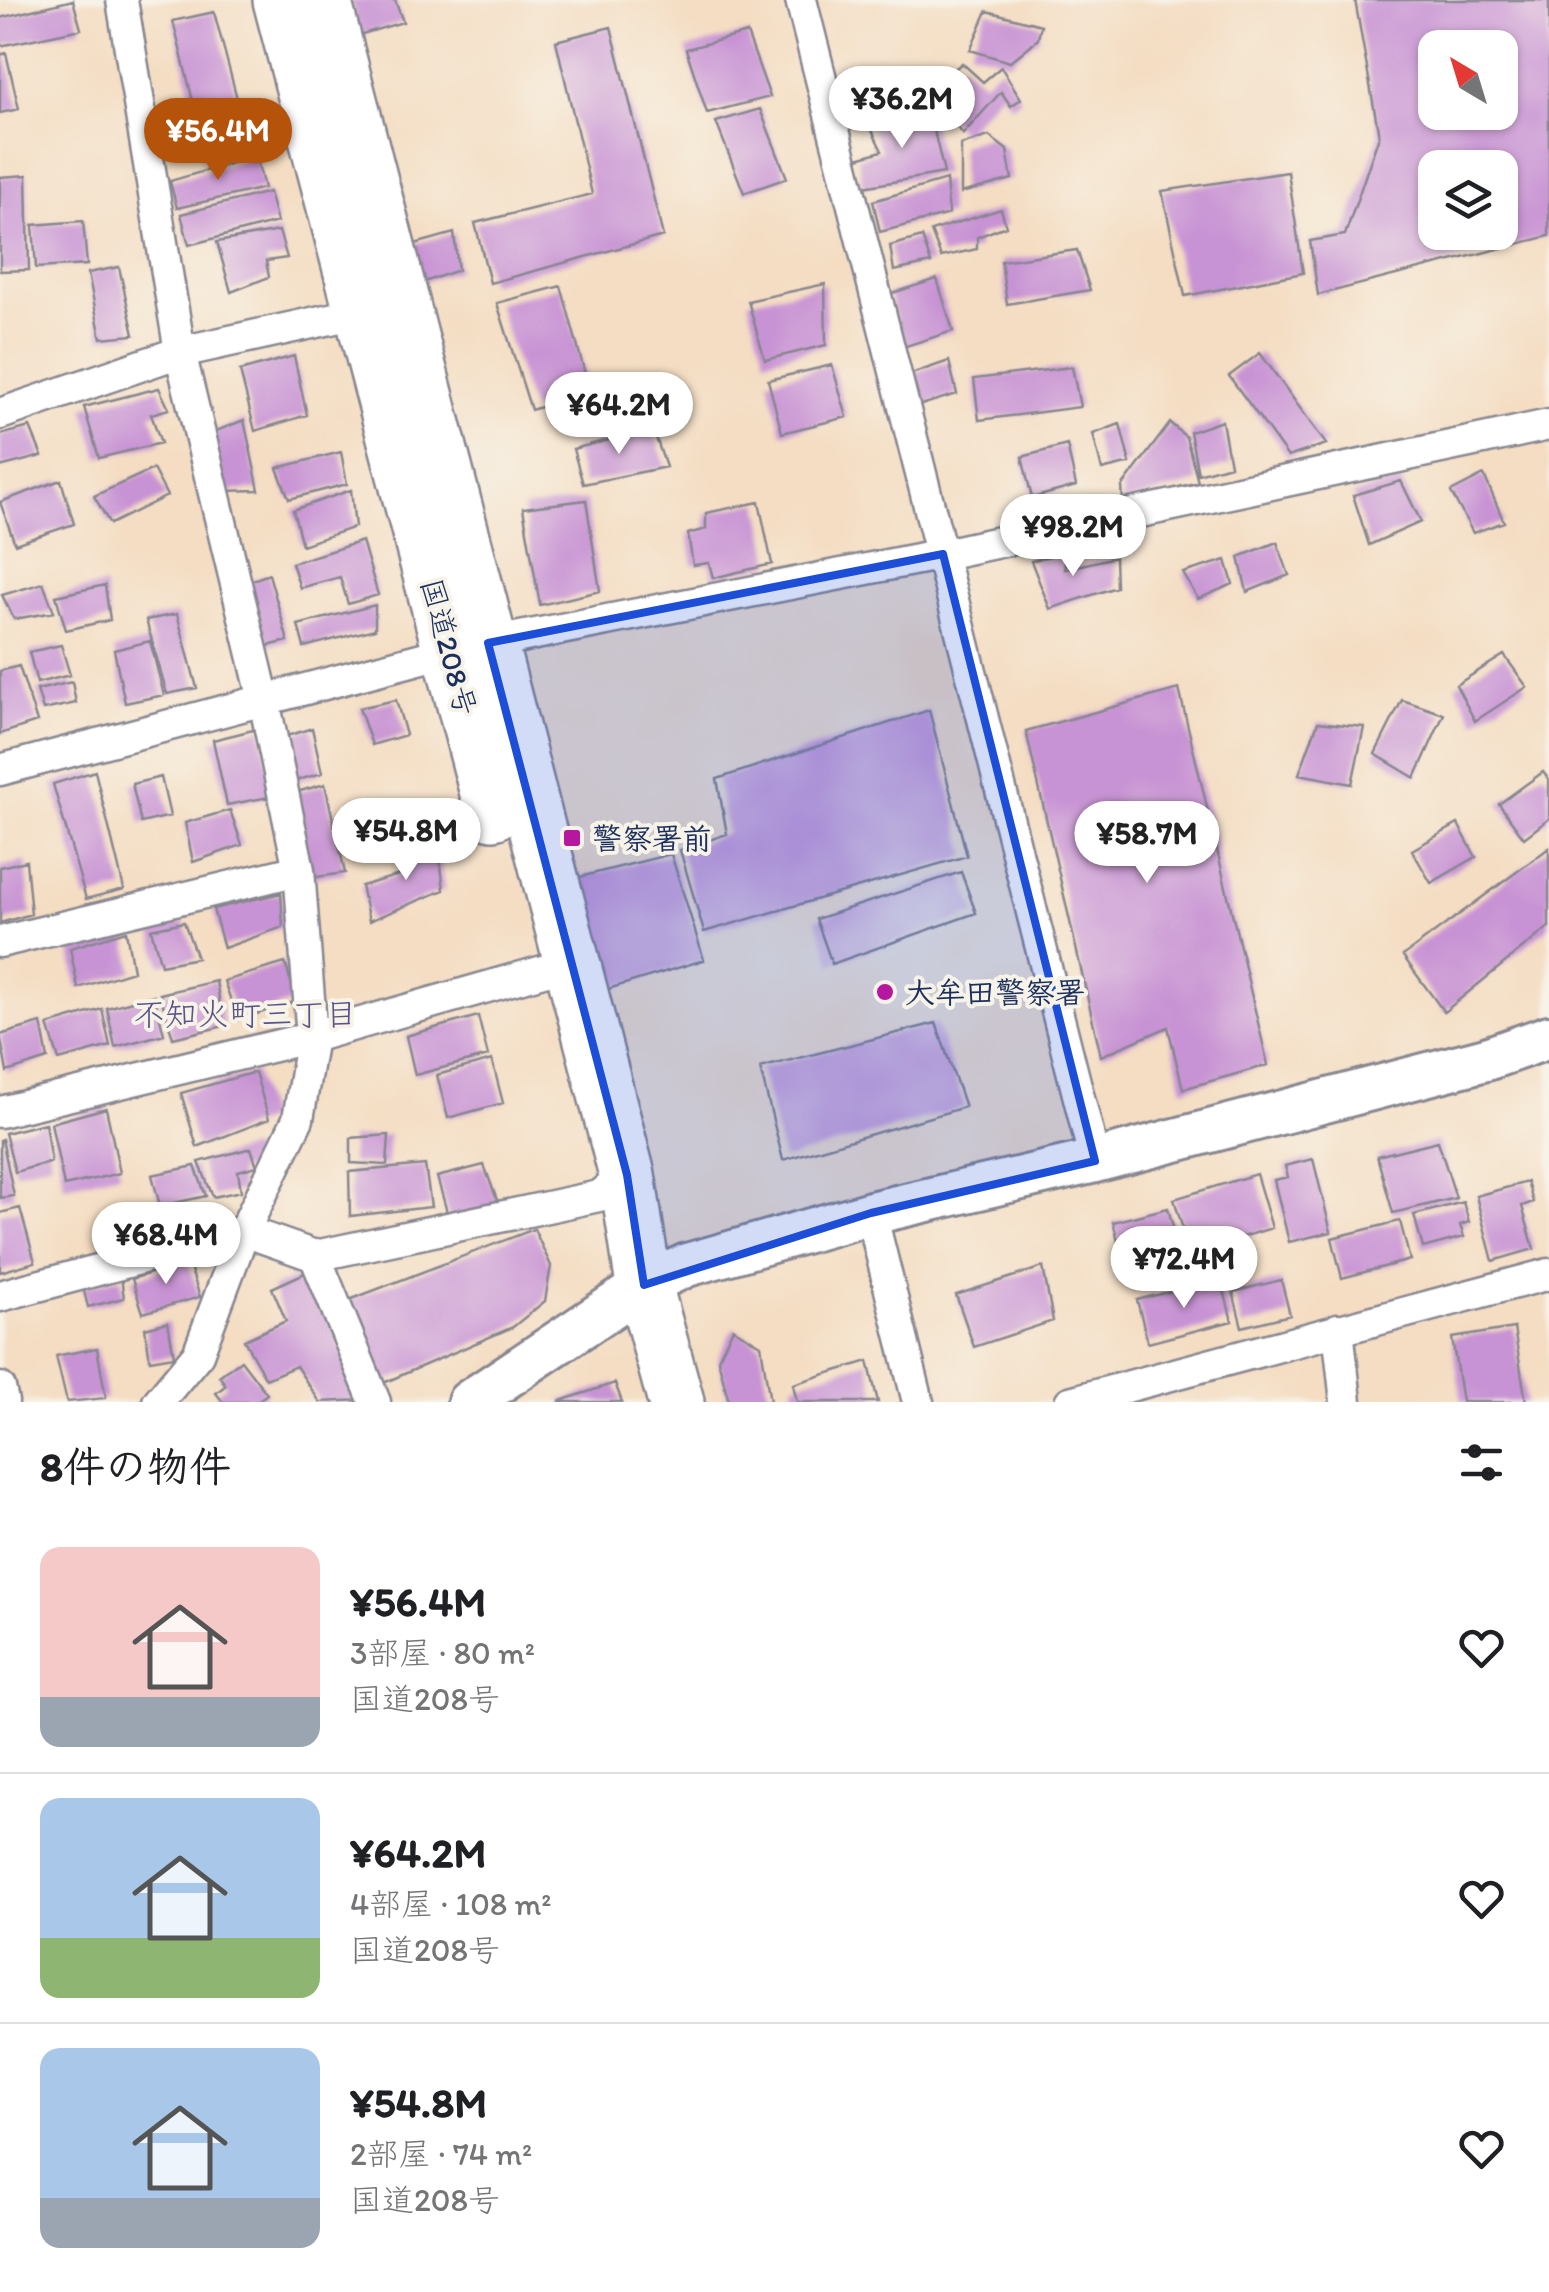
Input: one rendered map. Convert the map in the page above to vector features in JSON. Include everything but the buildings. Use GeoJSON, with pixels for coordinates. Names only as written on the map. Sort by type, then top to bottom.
{"type":"FeatureCollection","features":[{"type":"Feature","properties":{"kind":"highway","name":"国道208号"},"geometry":{"type":"LineString","coordinates":[[280,0],[380,308],[612,1186],[676,1402]]}},
{"type":"Feature","properties":{"kind":"highway","name":"国道208号"},"geometry":{"type":"LineString","coordinates":[[323,0],[380,308]]}},
{"type":"Feature","properties":{"kind":"street"},"geometry":{"type":"LineString","coordinates":[[122,0],[180,352],[264,700],[299,870],[312,1037],[298,1120],[244,1231],[198,1354],[158,1402]]}},
{"type":"Feature","properties":{"kind":"street"},"geometry":{"type":"LineString","coordinates":[[801,0],[1095,1161]]}},
{"type":"Feature","properties":{"kind":"street"},"geometry":{"type":"LineString","coordinates":[[0,414],[180,352],[380,308]]}},
{"type":"Feature","properties":{"kind":"street"},"geometry":{"type":"LineString","coordinates":[[0,770],[469,646],[943,554],[1549,425]]}},
{"type":"Feature","properties":{"kind":"street"},"geometry":{"type":"LineString","coordinates":[[0,942],[299,870]]}},
{"type":"Feature","properties":{"kind":"street"},"geometry":{"type":"LineString","coordinates":[[0,1112],[312,1037],[554,969]]}},
{"type":"Feature","properties":{"kind":"street"},"geometry":{"type":"LineString","coordinates":[[469,1402],[644,1285],[687,1265],[871,1213],[1095,1161],[1548,1042]]}},
{"type":"Feature","properties":{"kind":"street"},"geometry":{"type":"LineString","coordinates":[[0,1296],[244,1231],[315,1256],[612,1186]]}},
{"type":"Feature","properties":{"kind":"street"},"geometry":{"type":"LineString","coordinates":[[871,1213],[918,1402]]}},
{"type":"Feature","properties":{"kind":"street"},"geometry":{"type":"LineString","coordinates":[[315,1256],[375,1402]]}},
{"type":"Feature","properties":{"kind":"street"},"geometry":{"type":"LineString","coordinates":[[1070,1402],[1549,1274]]}},
{"type":"Feature","properties":{"kind":"street"},"geometry":{"type":"LineString","coordinates":[[1338,1329],[1346,1402]]}},
{"type":"Feature","properties":{"kind":"street"},"geometry":{"type":"LineString","coordinates":[[0,1388],[2,1402]]}},
{"type":"Feature","properties":{"kind":"highlighted area"},"geometry":{"type":"Polygon","coordinates":[[[943,554],[1095,1161],[871,1213],[644,1285],[627,1175],[488,643],[943,554]]]}},
{"type":"Feature","properties":{"kind":"place","name":"警察署前"},"geometry":{"type":"Point","coordinates":[572,838]}},
{"type":"Feature","properties":{"kind":"place","name":"大牟田警察署"},"geometry":{"type":"Point","coordinates":[885,992]}},
{"type":"Feature","properties":{"kind":"district","name":"不知火町三丁目"},"geometry":{"type":"Point","coordinates":[245,1014]}}]}
